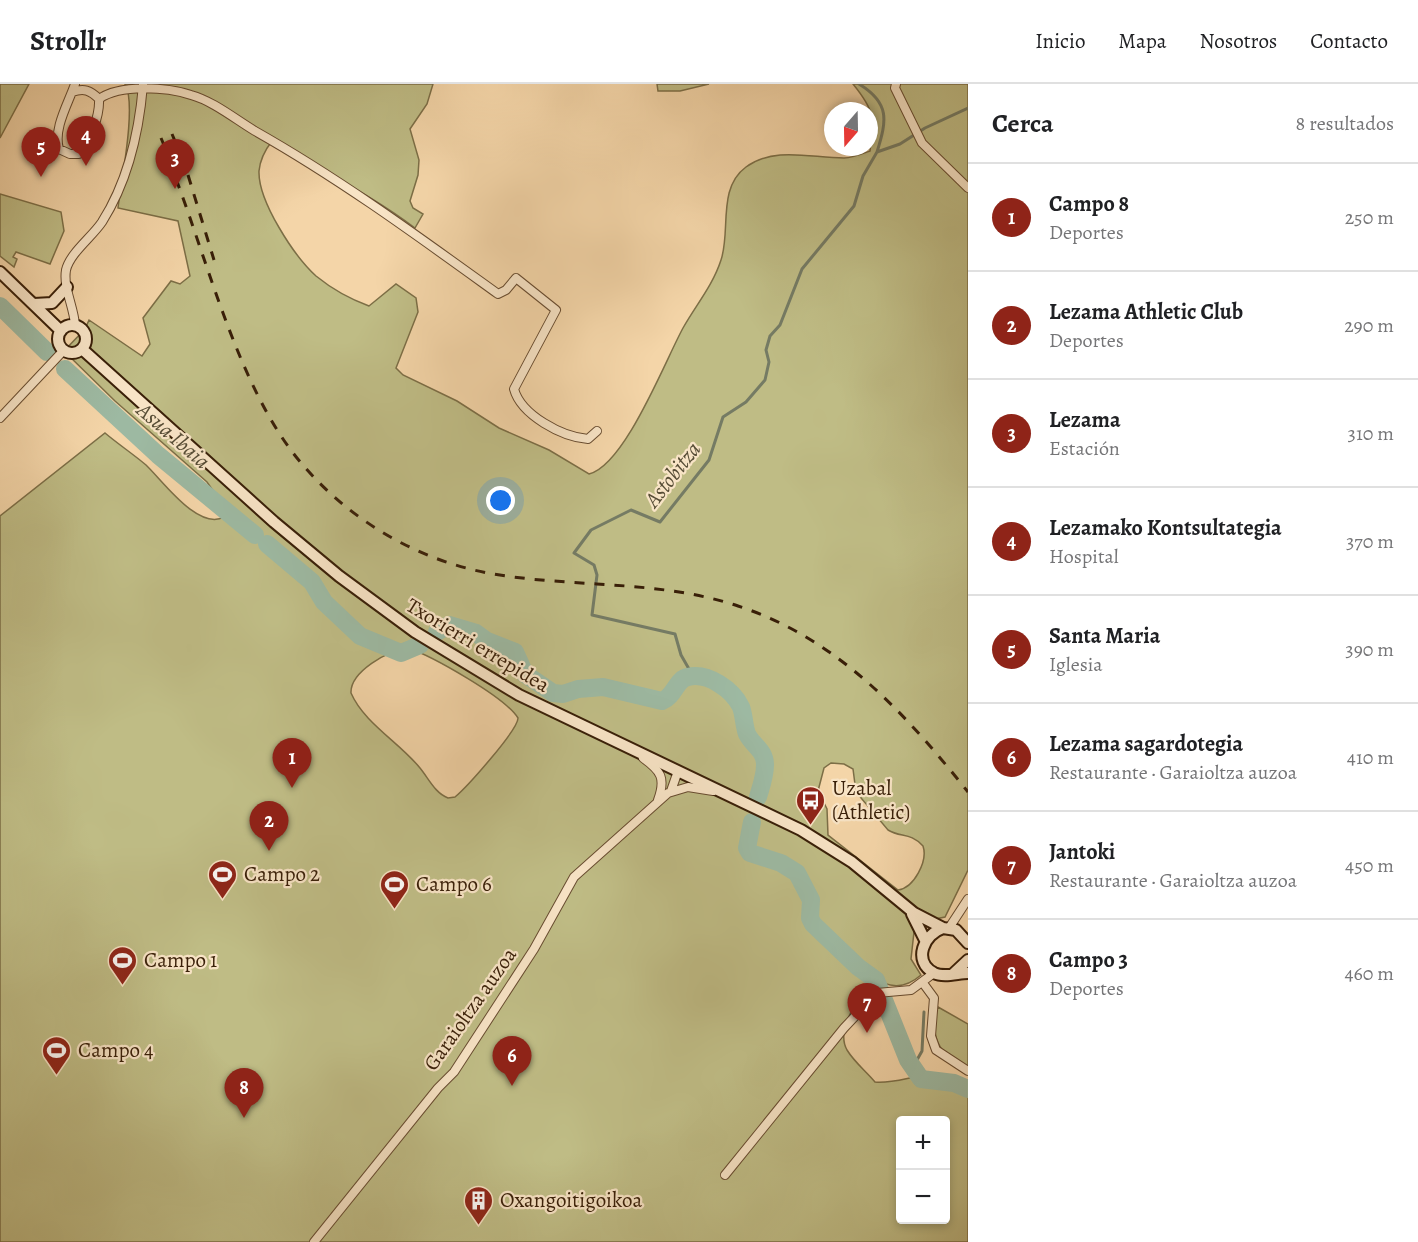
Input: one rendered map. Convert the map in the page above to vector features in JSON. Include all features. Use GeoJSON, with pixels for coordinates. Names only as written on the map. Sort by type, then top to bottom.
{"type":"FeatureCollection","features":[{"type":"Feature","properties":{"kind":"street"},"geometry":{"type":"LineString","coordinates":[[896,84],[895,88],[922,143],[968,188]]}},
{"type":"Feature","properties":{"kind":"street"},"geometry":{"type":"LineString","coordinates":[[99,99],[92,92],[73,88],[56,139],[60,150],[70,154],[79,154],[84,148],[99,109],[99,99],[107,91],[143,86],[194,95],[270,139],[378,208],[498,294],[506,290],[516,278],[525,283],[556,310],[514,388],[517,400],[534,416],[572,438],[588,439],[597,431]]}},
{"type":"Feature","properties":{"kind":"street"},"geometry":{"type":"LineString","coordinates":[[61,331],[59,341],[64,350],[73,352],[82,349],[85,344],[85,332],[75,325],[65,273],[68,264],[102,222],[120,186],[137,136],[143,86]]}},
{"type":"Feature","properties":{"kind":"street"},"geometry":{"type":"LineString","coordinates":[[0,272],[61,331]]}},
{"type":"Feature","properties":{"kind":"street"},"geometry":{"type":"LineString","coordinates":[[34,304],[52,303],[67,287]]}},
{"type":"Feature","properties":{"kind":"street"},"geometry":{"type":"LineString","coordinates":[[61,331],[75,325]]}},
{"type":"Feature","properties":{"kind":"street","name":"Txorierri errepidea"},"geometry":{"type":"LineString","coordinates":[[82,349],[274,522],[390,614],[495,682],[730,795],[830,848],[928,922],[946,928],[965,939]]}},
{"type":"Feature","properties":{"kind":"street"},"geometry":{"type":"LineString","coordinates":[[0,418],[64,350]]}},
{"type":"Feature","properties":{"kind":"street"},"geometry":{"type":"LineString","coordinates":[[633,750],[657,770],[664,785]]}},
{"type":"Feature","properties":{"kind":"street"},"geometry":{"type":"LineString","coordinates":[[658,801],[664,785],[678,771]]}},
{"type":"Feature","properties":{"kind":"street"},"geometry":{"type":"LineString","coordinates":[[671,791],[678,771]]}},
{"type":"Feature","properties":{"kind":"street"},"geometry":{"type":"LineString","coordinates":[[671,791],[688,787],[730,795]]}},
{"type":"Feature","properties":{"kind":"street","name":"Garaioltza auzoa"},"geometry":{"type":"LineString","coordinates":[[314,1242],[438,1088],[454,1072],[534,949],[573,877],[671,791]]}},
{"type":"Feature","properties":{"kind":"street","name":"Txorierri errepidea"},"geometry":{"type":"LineString","coordinates":[[902,902],[912,913],[925,940],[923,956],[934,973]]}},
{"type":"Feature","properties":{"kind":"street"},"geometry":{"type":"LineString","coordinates":[[925,940],[930,934],[946,928],[967,902]]}},
{"type":"Feature","properties":{"kind":"street"},"geometry":{"type":"LineString","coordinates":[[965,939],[967,902]]}},
{"type":"Feature","properties":{"kind":"street"},"geometry":{"type":"LineString","coordinates":[[953,974],[960,971],[968,960]]}},
{"type":"Feature","properties":{"kind":"street"},"geometry":{"type":"LineString","coordinates":[[725,1175],[843,1028],[877,993],[903,992],[923,983],[934,973],[968,973]]}},
{"type":"Feature","properties":{"kind":"street"},"geometry":{"type":"LineString","coordinates":[[923,983],[934,998],[931,1036],[936,1050],[968,1071]]}},
{"type":"Feature","properties":{"kind":"shaded area"},"geometry":{"type":"Polygon","coordinates":[[[0,84],[29,84],[0,138],[0,84]]]}},
{"type":"Feature","properties":{"kind":"shaded area"},"geometry":{"type":"Polygon","coordinates":[[[125,84],[433,84],[427,104],[410,129],[419,160],[418,175],[410,201],[413,208],[423,214],[415,228],[363,193],[272,141],[260,163],[260,183],[264,197],[288,242],[307,267],[328,285],[369,306],[396,284],[416,298],[418,312],[396,368],[403,375],[457,401],[499,428],[549,450],[589,474],[603,466],[630,433],[683,328],[714,278],[724,249],[728,198],[737,176],[757,161],[781,155],[844,158],[878,156],[878,102],[866,102],[853,84],[968,84],[968,870],[945,917],[915,923],[911,959],[921,975],[909,983],[897,986],[885,983],[873,976],[851,1011],[844,1031],[844,1041],[850,1055],[875,1082],[934,1075],[945,1077],[968,1093],[968,1242],[0,1242],[0,516],[105,433],[146,465],[192,511],[203,517],[214,519],[224,517],[226,509],[207,482],[115,401],[64,351],[85,329],[89,320],[142,356],[150,344],[143,318],[171,281],[180,284],[190,276],[178,221],[118,208],[125,163],[129,108],[125,84]],[[408,648],[391,653],[372,663],[357,677],[352,685],[351,693],[364,714],[412,759],[443,796],[455,797],[501,746],[518,718],[511,709],[484,689],[408,648]],[[831,763],[824,768],[818,791],[827,809],[828,835],[898,890],[904,888],[914,879],[922,866],[923,846],[910,837],[888,830],[856,792],[853,769],[844,764],[831,763]]]}},
{"type":"Feature","properties":{"kind":"shaded area"},"geometry":{"type":"Polygon","coordinates":[[[657,84],[709,84],[680,91],[658,91],[657,84]]]}},
{"type":"Feature","properties":{"kind":"shaded area"},"geometry":{"type":"Polygon","coordinates":[[[0,194],[61,212],[64,231],[50,264],[16,252],[13,257],[17,259],[14,267],[0,256],[0,194]]]}},
{"type":"Feature","properties":{"kind":"shaded area"},"geometry":{"type":"Polygon","coordinates":[[[938,1007],[968,1024],[968,1068],[946,1054],[938,1042],[934,1024],[938,1007]]]}},
{"type":"Feature","properties":{"kind":"waterway"},"geometry":{"type":"LineString","coordinates":[[859,84],[869,91],[881,105],[884,121],[878,148]]}},
{"type":"Feature","properties":{"kind":"waterway","name":"Astobitza"},"geometry":{"type":"LineString","coordinates":[[693,676],[681,655],[675,634],[592,615],[597,575],[594,565],[574,553],[591,530],[631,510],[660,522],[709,460],[723,417],[746,402],[765,380],[769,362],[766,350],[770,336],[780,325],[802,269],[854,206],[863,176],[877,152],[900,144],[925,128],[968,108]]}},
{"type":"Feature","properties":{"kind":"waterway","name":"Asua Ibaia"},"geometry":{"type":"LineString","coordinates":[[0,306],[47,352]]}},
{"type":"Feature","properties":{"kind":"waterway","name":"Asua Ibaia"},"geometry":{"type":"LineString","coordinates":[[65,369],[158,455],[255,535]]}},
{"type":"Feature","properties":{"kind":"waterway","name":"Asua Ibaia"},"geometry":{"type":"LineString","coordinates":[[267,544],[312,582],[324,602],[360,636],[401,653],[420,645]]}},
{"type":"Feature","properties":{"kind":"waterway","name":"Asua Ibaia"},"geometry":{"type":"LineString","coordinates":[[437,632],[449,625],[476,633],[487,641],[515,652],[525,674],[553,693],[563,694],[578,689],[603,687],[662,701],[684,678],[704,677],[719,684],[732,694],[741,707],[747,734],[763,756],[765,765],[758,797]]}},
{"type":"Feature","properties":{"kind":"waterway","name":"Asua Ibaia"},"geometry":{"type":"LineString","coordinates":[[752,822],[747,848],[750,853],[781,863],[797,873],[811,900],[810,918],[813,924],[858,967],[876,980],[908,1060],[921,1079],[954,1083],[968,1089]]}},
{"type":"Feature","properties":{"kind":"waterway"},"geometry":{"type":"LineString","coordinates":[[913,1067],[922,1051],[924,1012]]}},
{"type":"Feature","properties":{"kind":"railway"},"geometry":{"type":"LineString","coordinates":[[172,134],[177,146]]}},
{"type":"Feature","properties":{"kind":"railway"},"geometry":{"type":"LineString","coordinates":[[161,138],[166,150]]}},
{"type":"Feature","properties":{"kind":"railway"},"geometry":{"type":"LineString","coordinates":[[188,175],[214,260]]}},
{"type":"Feature","properties":{"kind":"railway"},"geometry":{"type":"LineString","coordinates":[[176,179],[227,324],[258,396],[297,458],[340,502],[364,521],[418,551],[476,570],[506,576],[681,592],[738,606],[774,620],[807,637],[866,681],[919,734],[968,792]]}},
{"type":"Feature","properties":{"kind":"place","name":"Lezamako Kontsultategia"},"geometry":{"type":"Point","coordinates":[86,166]}},
{"type":"Feature","properties":{"kind":"place","name":"Santa Maria"},"geometry":{"type":"Point","coordinates":[41,177]}},
{"type":"Feature","properties":{"kind":"place","name":"Lezama"},"geometry":{"type":"Point","coordinates":[175,189]}},
{"type":"Feature","properties":{"kind":"place","name":"Campo 8"},"geometry":{"type":"Point","coordinates":[292,788]}},
{"type":"Feature","properties":{"kind":"place","name":"Uzabal (Athletic)"},"geometry":{"type":"Point","coordinates":[811,826]}},
{"type":"Feature","properties":{"kind":"place","name":"Lezama Athletic Club"},"geometry":{"type":"Point","coordinates":[269,851]}},
{"type":"Feature","properties":{"kind":"place","name":"Campo 2"},"geometry":{"type":"Point","coordinates":[223,900]}},
{"type":"Feature","properties":{"kind":"place","name":"Campo 6"},"geometry":{"type":"Point","coordinates":[395,910]}},
{"type":"Feature","properties":{"kind":"place","name":"Campo 1"},"geometry":{"type":"Point","coordinates":[123,986]}},
{"type":"Feature","properties":{"kind":"place","name":"Jantoki"},"geometry":{"type":"Point","coordinates":[867,1033]}},
{"type":"Feature","properties":{"kind":"place","name":"Campo 4"},"geometry":{"type":"Point","coordinates":[57,1076]}},
{"type":"Feature","properties":{"kind":"place","name":"Lezama sagardotegia"},"geometry":{"type":"Point","coordinates":[512,1086]}},
{"type":"Feature","properties":{"kind":"place","name":"Campo 3"},"geometry":{"type":"Point","coordinates":[244,1118]}},
{"type":"Feature","properties":{"kind":"place","name":"Oxangoitigoikoa"},"geometry":{"type":"Point","coordinates":[479,1226]}}]}
